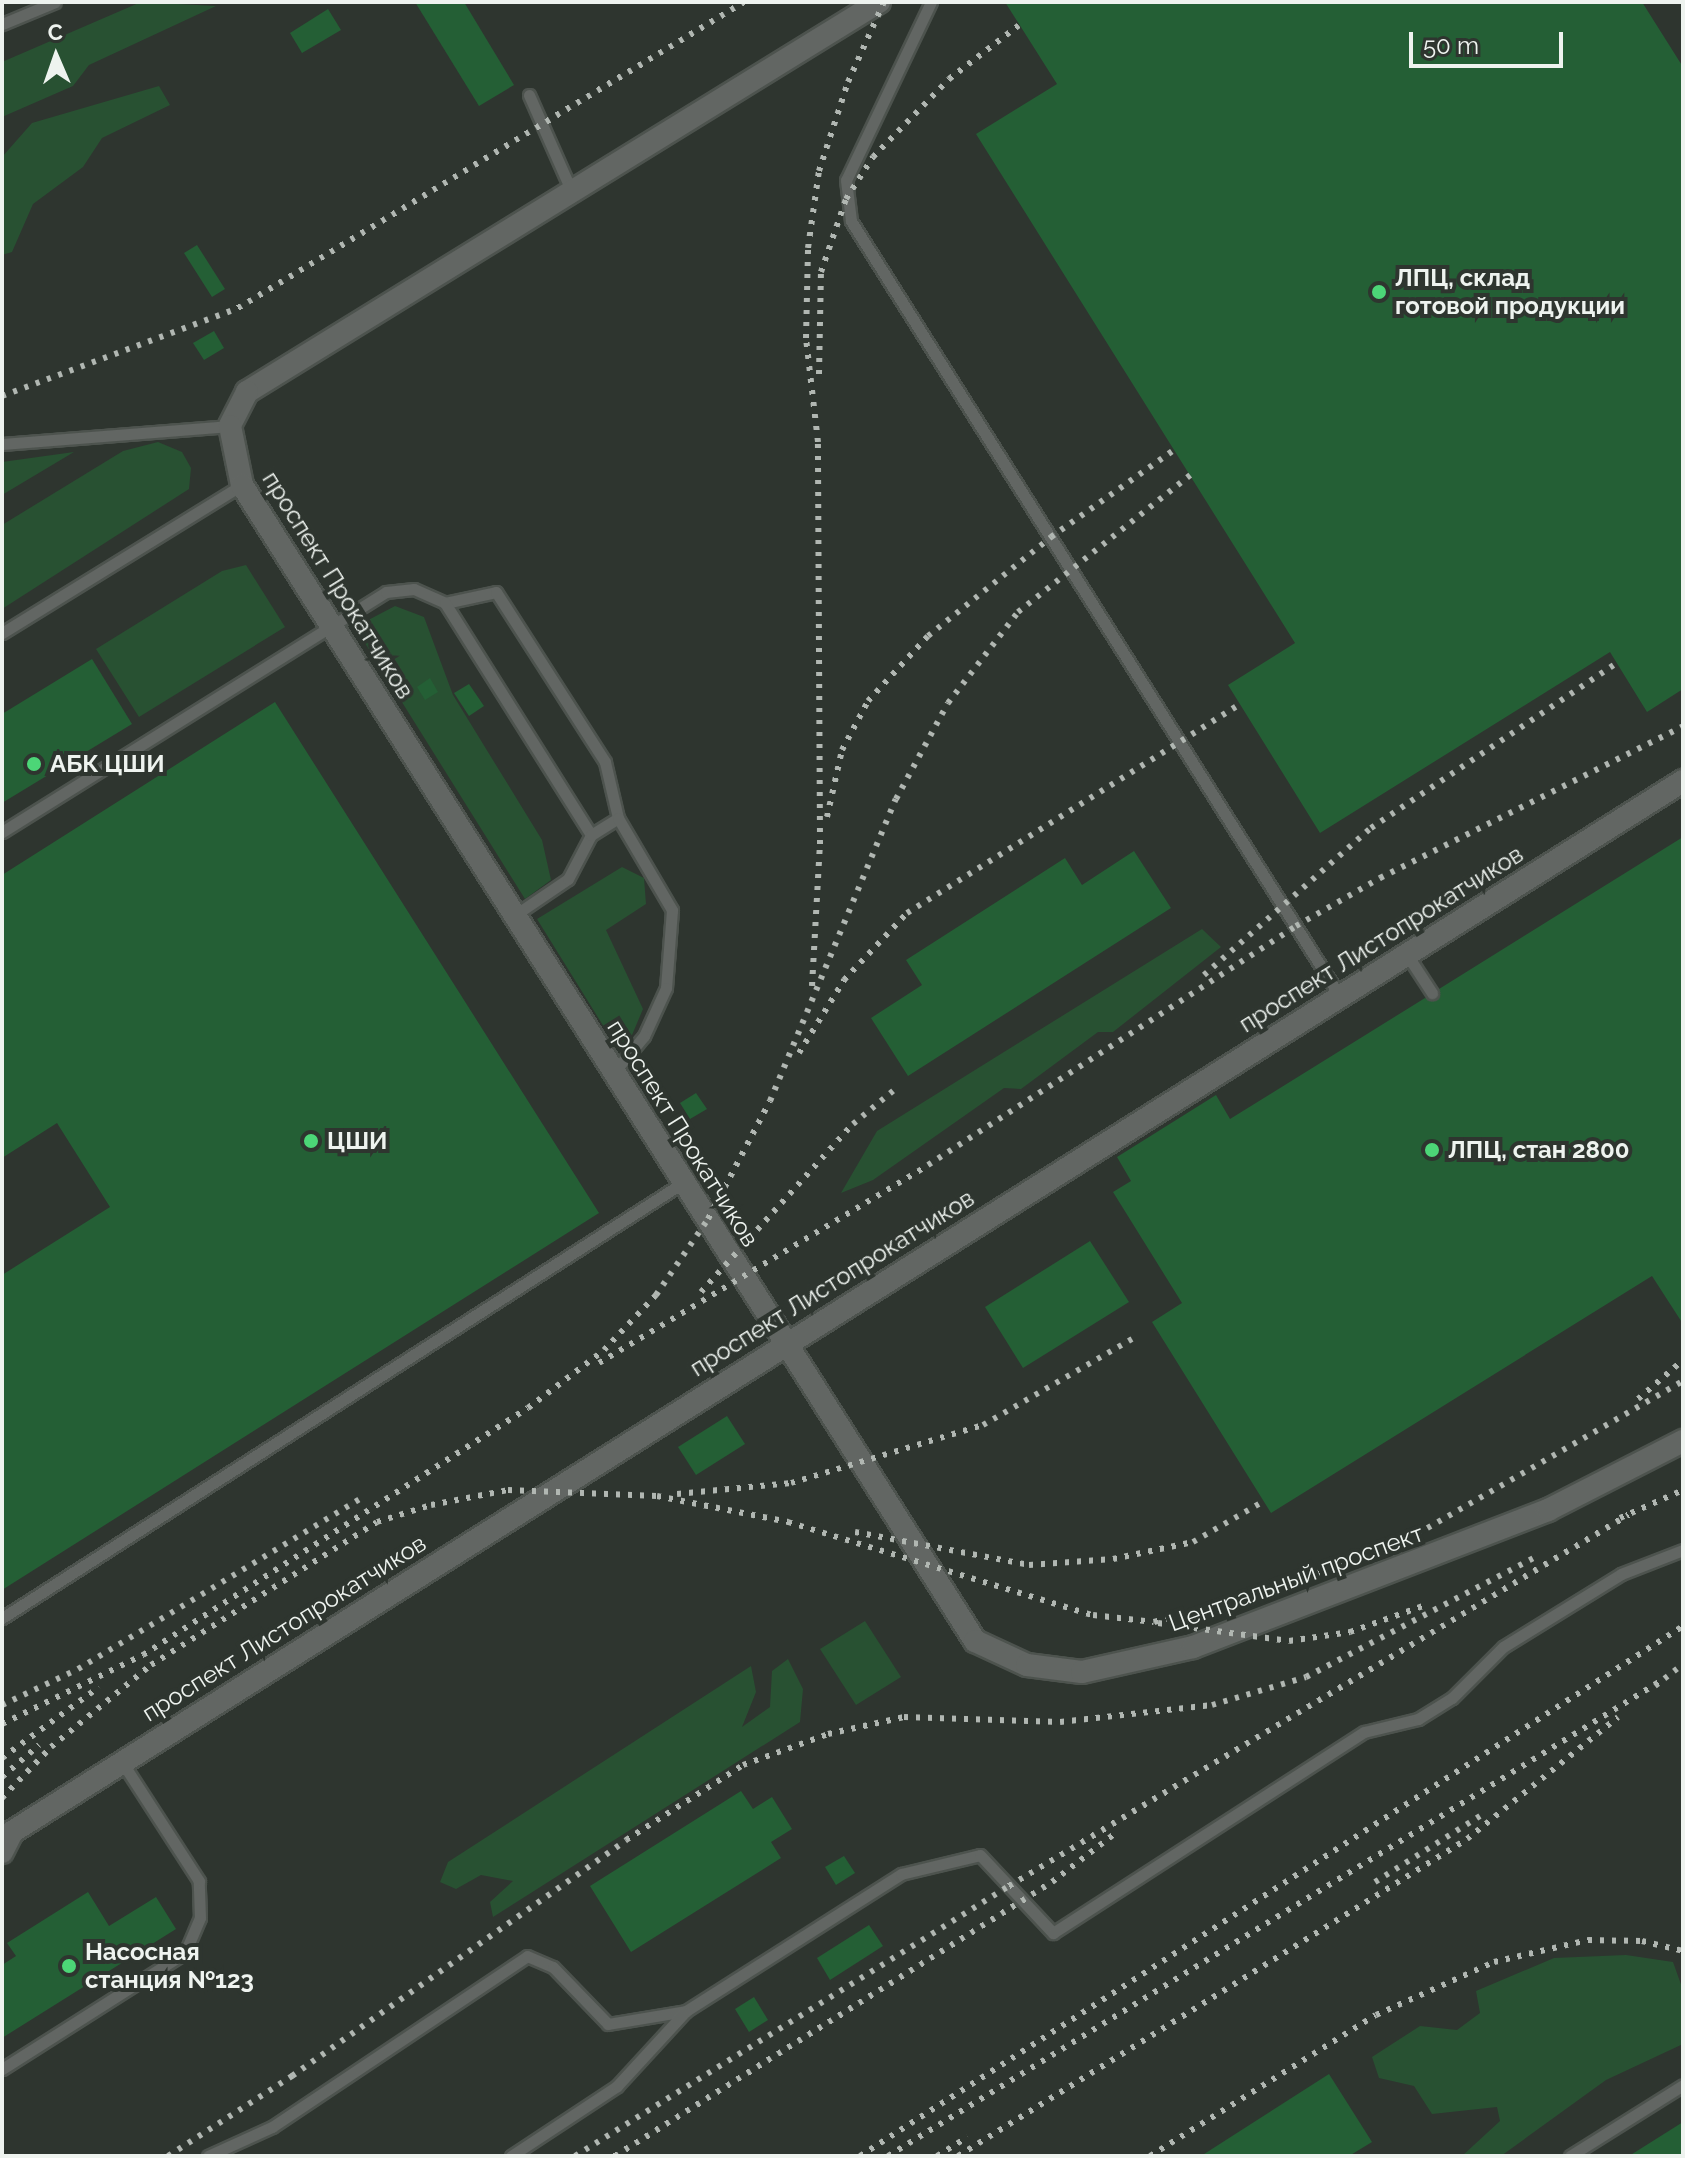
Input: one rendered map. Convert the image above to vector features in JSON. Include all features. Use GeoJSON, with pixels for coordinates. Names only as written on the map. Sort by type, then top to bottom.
{"type":"FeatureCollection","features":[{"type":"Feature","properties":{"kind":"street"},"geometry":{"type":"LineString","coordinates":[[230,426],[247,392],[879,2]]}},
{"type":"Feature","properties":{"kind":"street","name":"проспект Прокатчиков"},"geometry":{"type":"LineString","coordinates":[[230,426],[242,485],[786,1343]]}},
{"type":"Feature","properties":{"kind":"street","name":"проспект Листопрокатчиков"},"geometry":{"type":"LineString","coordinates":[[7,1842],[122,1762],[1683,781]]}},
{"type":"Feature","properties":{"kind":"street","name":"Центральный проспект"},"geometry":{"type":"LineString","coordinates":[[786,1343],[975,1641],[1027,1665],[1082,1672],[1193,1647],[1318,1601],[1548,1510],[1683,1441]]}},
{"type":"Feature","properties":{"kind":"lane"},"geometry":{"type":"LineString","coordinates":[[2,24],[55,2]]}},
{"type":"Feature","properties":{"kind":"lane"},"geometry":{"type":"LineString","coordinates":[[931,2],[846,180],[851,221],[1339,995]]}},
{"type":"Feature","properties":{"kind":"lane"},"geometry":{"type":"LineString","coordinates":[[529,95],[572,192]]}},
{"type":"Feature","properties":{"kind":"lane"},"geometry":{"type":"LineString","coordinates":[[2,444],[230,426]]}},
{"type":"Feature","properties":{"kind":"lane"},"geometry":{"type":"LineString","coordinates":[[2,633],[242,485]]}},
{"type":"Feature","properties":{"kind":"lane"},"geometry":{"type":"LineString","coordinates":[[2,832],[331,624],[386,592],[414,589],[445,603],[591,835]]}},
{"type":"Feature","properties":{"kind":"lane"},"geometry":{"type":"LineString","coordinates":[[445,603],[496,592],[605,762],[618,818],[672,910],[666,988],[644,1036],[614,1072]]}},
{"type":"Feature","properties":{"kind":"lane"},"geometry":{"type":"LineString","coordinates":[[515,915],[568,879],[591,835],[618,818]]}},
{"type":"Feature","properties":{"kind":"lane"},"geometry":{"type":"LineString","coordinates":[[1406,953],[1432,993]]}},
{"type":"Feature","properties":{"kind":"lane"},"geometry":{"type":"LineString","coordinates":[[2,1618],[684,1182]]}},
{"type":"Feature","properties":{"kind":"lane"},"geometry":{"type":"LineString","coordinates":[[511,2156],[617,2086],[686,2011],[901,1874],[980,1855],[1053,1933],[1364,1732],[1418,1719],[1452,1698],[1503,1647],[1621,1574],[1683,1550]]}},
{"type":"Feature","properties":{"kind":"lane"},"geometry":{"type":"LineString","coordinates":[[2,2069],[185,1953],[200,1918],[199,1881],[122,1762]]}},
{"type":"Feature","properties":{"kind":"lane"},"geometry":{"type":"LineString","coordinates":[[208,2156],[272,2127],[527,1956],[553,1967],[608,2024],[686,2011]]}},
{"type":"Feature","properties":{"kind":"lane"},"geometry":{"type":"LineString","coordinates":[[1570,2156],[1683,2085]]}},
{"type":"Feature","properties":{"kind":"green space"},"geometry":{"type":"Polygon","coordinates":[[[141,2],[216,6],[89,65],[73,86],[2,117],[2,62],[141,2]]]}},
{"type":"Feature","properties":{"kind":"green space"},"geometry":{"type":"Polygon","coordinates":[[[159,86],[170,105],[102,138],[83,167],[33,204],[12,252],[2,255],[2,157],[32,123],[159,86]]]}},
{"type":"Feature","properties":{"kind":"green space"},"geometry":{"type":"Polygon","coordinates":[[[158,442],[182,452],[191,468],[189,489],[2,609],[2,525],[123,451],[158,442]]]}},
{"type":"Feature","properties":{"kind":"green space"},"geometry":{"type":"Polygon","coordinates":[[[74,452],[2,495],[2,462],[74,452]]]}},
{"type":"Feature","properties":{"kind":"green space"},"geometry":{"type":"Polygon","coordinates":[[[246,565],[285,627],[139,717],[96,649],[222,571],[246,565]]]}},
{"type":"Feature","properties":{"kind":"green space"},"geometry":{"type":"Polygon","coordinates":[[[395,606],[424,617],[453,695],[542,840],[551,880],[525,899],[355,627],[395,606]]]}},
{"type":"Feature","properties":{"kind":"green space"},"geometry":{"type":"Polygon","coordinates":[[[622,867],[644,878],[646,904],[606,930],[643,1009],[632,1035],[617,1048],[537,919],[622,867]]]}},
{"type":"Feature","properties":{"kind":"green space"},"geometry":{"type":"Polygon","coordinates":[[[1202,929],[1221,947],[1113,1032],[1098,1032],[1021,1089],[1004,1088],[873,1180],[841,1193],[877,1131],[1202,929]]]}},
{"type":"Feature","properties":{"kind":"green space"},"geometry":{"type":"Polygon","coordinates":[[[865,1621],[901,1677],[856,1705],[820,1649],[865,1621]]]}},
{"type":"Feature","properties":{"kind":"green space"},"geometry":{"type":"Polygon","coordinates":[[[788,1659],[803,1689],[800,1722],[493,1917],[490,1902],[513,1881],[481,1875],[456,1889],[440,1882],[448,1862],[751,1666],[756,1692],[742,1727],[770,1707],[772,1671],[788,1659]]]}},
{"type":"Feature","properties":{"kind":"green space"},"geometry":{"type":"Polygon","coordinates":[[[1626,1955],[1673,1962],[1683,1990],[1683,2044],[1606,2080],[1501,2156],[1462,2156],[1500,2121],[1497,2107],[1432,2114],[1414,2086],[1379,2078],[1372,2057],[1420,2026],[1457,2030],[1480,2013],[1476,1991],[1554,1958],[1626,1955]]]}},
{"type":"Feature","properties":{"kind":"building"},"geometry":{"type":"Polygon","coordinates":[[[415,2],[464,2],[514,85],[479,106],[415,2]]]}},
{"type":"Feature","properties":{"kind":"building","name":"ЛПЦ, склад готовой продукции"},"geometry":{"type":"Polygon","coordinates":[[[1005,2],[1642,2],[1683,67],[1683,689],[1647,712],[1610,652],[1320,833],[1228,685],[1295,643],[976,134],[1057,84],[1005,2]]]}},
{"type":"Feature","properties":{"kind":"building"},"geometry":{"type":"Polygon","coordinates":[[[328,9],[341,30],[302,53],[290,33],[328,9]]]}},
{"type":"Feature","properties":{"kind":"building"},"geometry":{"type":"Polygon","coordinates":[[[197,245],[225,289],[212,297],[184,253],[197,245]]]}},
{"type":"Feature","properties":{"kind":"building"},"geometry":{"type":"Polygon","coordinates":[[[214,331],[224,348],[204,360],[193,343],[214,331]]]}},
{"type":"Feature","properties":{"kind":"building","name":"АБК ЦШИ"},"geometry":{"type":"Polygon","coordinates":[[[92,659],[132,724],[2,803],[2,714],[92,659]]]}},
{"type":"Feature","properties":{"kind":"building"},"geometry":{"type":"Polygon","coordinates":[[[430,678],[438,692],[425,700],[417,687],[430,678]]]}},
{"type":"Feature","properties":{"kind":"building"},"geometry":{"type":"Polygon","coordinates":[[[469,684],[484,706],[469,716],[454,693],[469,684]]]}},
{"type":"Feature","properties":{"kind":"building","name":"ЦШИ"},"geometry":{"type":"Polygon","coordinates":[[[275,702],[599,1213],[2,1590],[2,1275],[110,1207],[57,1123],[2,1158],[2,875],[275,702]]]}},
{"type":"Feature","properties":{"kind":"building","name":"ЛПЦ, стан 2800"},"geometry":{"type":"Polygon","coordinates":[[[1683,837],[1683,1324],[1652,1276],[1271,1513],[1152,1322],[1182,1303],[1113,1192],[1131,1181],[1117,1157],[1216,1095],[1230,1119],[1425,998],[1436,1000],[1439,989],[1683,837]]]}},
{"type":"Feature","properties":{"kind":"building"},"geometry":{"type":"Polygon","coordinates":[[[1134,851],[1171,908],[908,1076],[871,1018],[922,985],[906,960],[1065,858],[1082,885],[1134,851]]]}},
{"type":"Feature","properties":{"kind":"building"},"geometry":{"type":"Polygon","coordinates":[[[696,1093],[707,1109],[690,1119],[680,1103],[696,1093]]]}},
{"type":"Feature","properties":{"kind":"building"},"geometry":{"type":"Polygon","coordinates":[[[1090,1241],[1129,1302],[1023,1368],[985,1307],[1090,1241]]]}},
{"type":"Feature","properties":{"kind":"building"},"geometry":{"type":"Polygon","coordinates":[[[727,1416],[745,1444],[696,1475],[678,1447],[727,1416]]]}},
{"type":"Feature","properties":{"kind":"building"},"geometry":{"type":"Polygon","coordinates":[[[741,1791],[753,1809],[772,1797],[792,1829],[771,1842],[781,1858],[631,1952],[590,1886],[741,1791]]]}},
{"type":"Feature","properties":{"kind":"building"},"geometry":{"type":"Polygon","coordinates":[[[844,1856],[855,1873],[836,1885],[825,1867],[844,1856]]]}},
{"type":"Feature","properties":{"kind":"building","name":"Насосная станция №123"},"geometry":{"type":"Polygon","coordinates":[[[88,1892],[109,1926],[156,1897],[176,1929],[2,2038],[2,1965],[16,1956],[7,1943],[88,1892]]]}},
{"type":"Feature","properties":{"kind":"building"},"geometry":{"type":"Polygon","coordinates":[[[869,1925],[883,1946],[830,1980],[817,1958],[869,1925]]]}},
{"type":"Feature","properties":{"kind":"building"},"geometry":{"type":"Polygon","coordinates":[[[754,1997],[768,2020],[749,2032],[735,2009],[754,1997]]]}},
{"type":"Feature","properties":{"kind":"building"},"geometry":{"type":"Polygon","coordinates":[[[1329,2074],[1372,2142],[1349,2156],[1201,2156],[1329,2074]]]}},
{"type":"Feature","properties":{"kind":"building"},"geometry":{"type":"Polygon","coordinates":[[[1683,2122],[1683,2156],[1629,2156],[1683,2122]]]}},
{"type":"Feature","properties":{"kind":"railway"},"geometry":{"type":"LineString","coordinates":[[2,396],[238,308],[744,2]]}},
{"type":"Feature","properties":{"kind":"railway"},"geometry":{"type":"LineString","coordinates":[[812,986],[820,844],[818,442],[806,338],[808,248],[819,171],[848,82],[884,2]]}},
{"type":"Feature","properties":{"kind":"railway"},"geometry":{"type":"LineString","coordinates":[[819,374],[821,272],[846,199],[873,157],[949,79],[1019,25]]}},
{"type":"Feature","properties":{"kind":"railway"},"geometry":{"type":"LineString","coordinates":[[827,817],[842,750],[868,701],[928,636],[1051,537],[1174,450]]}},
{"type":"Feature","properties":{"kind":"railway"},"geometry":{"type":"LineString","coordinates":[[2,1724],[143,1655],[528,1408],[604,1350],[656,1295],[708,1219],[770,1101],[896,799],[948,703],[1018,612],[1190,475]]}},
{"type":"Feature","properties":{"kind":"railway"},"geometry":{"type":"LineString","coordinates":[[1204,975],[1371,828],[1617,663]]}},
{"type":"Feature","properties":{"kind":"railway"},"geometry":{"type":"LineString","coordinates":[[799,1053],[844,980],[907,913],[1240,704]]}},
{"type":"Feature","properties":{"kind":"railway"},"geometry":{"type":"LineString","coordinates":[[599,1363],[928,1165],[1296,926],[1380,878],[1683,726]]}},
{"type":"Feature","properties":{"kind":"railway"},"geometry":{"type":"LineString","coordinates":[[701,1292],[853,1124],[899,1086]]}},
{"type":"Feature","properties":{"kind":"railway"},"geometry":{"type":"LineString","coordinates":[[677,1494],[791,1483],[983,1425],[1139,1335]]}},
{"type":"Feature","properties":{"kind":"railway"},"geometry":{"type":"LineString","coordinates":[[1638,1399],[1683,1360]]}},
{"type":"Feature","properties":{"kind":"railway"},"geometry":{"type":"LineString","coordinates":[[2,1798],[51,1747],[151,1665],[377,1522],[431,1505],[508,1490],[657,1496],[788,1522],[1093,1615],[1154,1622],[1282,1587],[1417,1534],[1683,1381]]}},
{"type":"Feature","properties":{"kind":"railway"},"geometry":{"type":"LineString","coordinates":[[1620,1518],[1683,1490]]}},
{"type":"Feature","properties":{"kind":"railway"},"geometry":{"type":"LineString","coordinates":[[2,1705],[78,1669],[362,1498]]}},
{"type":"Feature","properties":{"kind":"railway"},"geometry":{"type":"LineString","coordinates":[[855,1532],[1029,1565],[1113,1559],[1193,1542],[1264,1501]]}},
{"type":"Feature","properties":{"kind":"railway"},"geometry":{"type":"LineString","coordinates":[[575,2156],[1009,1886],[1628,1515]]}},
{"type":"Feature","properties":{"kind":"railway"},"geometry":{"type":"LineString","coordinates":[[168,2156],[292,2076],[626,1840],[743,1765],[828,1734],[904,1717],[1060,1722],[1212,1705],[1306,1677],[1539,1555]]}},
{"type":"Feature","properties":{"kind":"railway"},"geometry":{"type":"LineString","coordinates":[[1158,1623],[1289,1641],[1350,1632],[1423,1606]]}},
{"type":"Feature","properties":{"kind":"railway"},"geometry":{"type":"LineString","coordinates":[[860,2156],[1683,1626]]}},
{"type":"Feature","properties":{"kind":"railway"},"geometry":{"type":"LineString","coordinates":[[1655,1686],[1683,1664]]}},
{"type":"Feature","properties":{"kind":"railway"},"geometry":{"type":"LineString","coordinates":[[888,2156],[1664,1679]]}},
{"type":"Feature","properties":{"kind":"railway"},"geometry":{"type":"LineString","coordinates":[[2,1758],[99,1687]]}},
{"type":"Feature","properties":{"kind":"railway"},"geometry":{"type":"LineString","coordinates":[[958,2156],[1467,1839],[1618,1717]]}},
{"type":"Feature","properties":{"kind":"railway"},"geometry":{"type":"LineString","coordinates":[[2,1777],[39,1745]]}},
{"type":"Feature","properties":{"kind":"railway"},"geometry":{"type":"LineString","coordinates":[[1375,1882],[1480,1816]]}},
{"type":"Feature","properties":{"kind":"railway"},"geometry":{"type":"LineString","coordinates":[[615,2156],[1052,1882],[1117,1832]]}},
{"type":"Feature","properties":{"kind":"railway"},"geometry":{"type":"LineString","coordinates":[[1150,2156],[1376,2015],[1494,1962],[1588,1940],[1642,1941],[1683,1951]]}},
{"type":"Feature","properties":{"kind":"railway"},"geometry":{"type":"LineString","coordinates":[[937,2156],[968,2137]]}},
{"type":"Feature","properties":{"kind":"place","name":"ЛПЦ, склад готовой продукции"},"geometry":{"type":"Point","coordinates":[1379,292]}},
{"type":"Feature","properties":{"kind":"place","name":"АБК ЦШИ"},"geometry":{"type":"Point","coordinates":[34,764]}},
{"type":"Feature","properties":{"kind":"place","name":"ЦШИ"},"geometry":{"type":"Point","coordinates":[311,1141]}},
{"type":"Feature","properties":{"kind":"place","name":"ЛПЦ, стан 2800"},"geometry":{"type":"Point","coordinates":[1432,1150]}},
{"type":"Feature","properties":{"kind":"place","name":"Насосная станция №123"},"geometry":{"type":"Point","coordinates":[69,1966]}}]}
